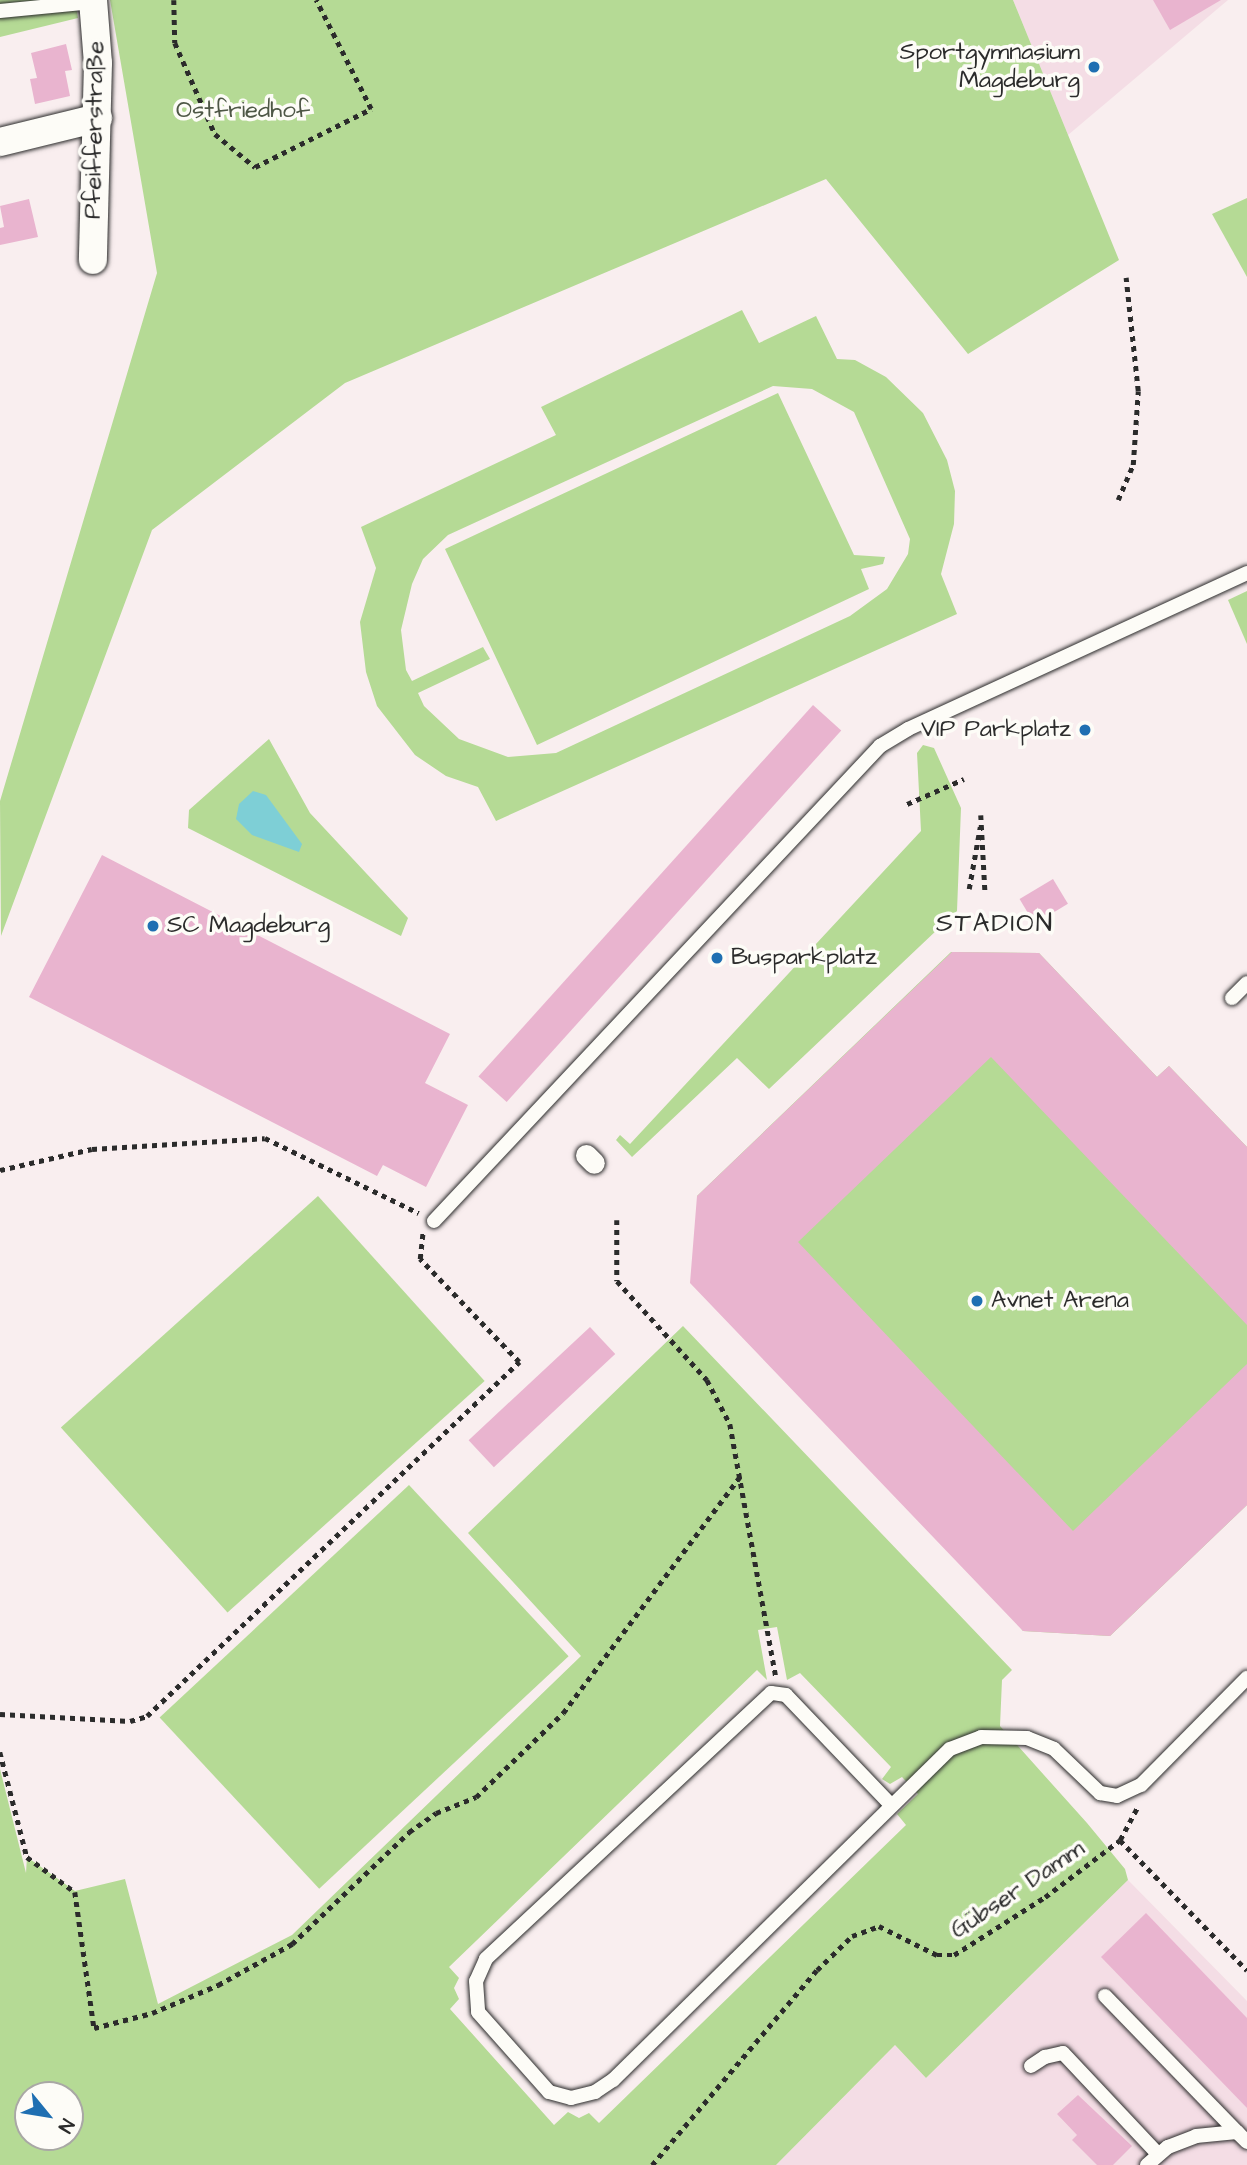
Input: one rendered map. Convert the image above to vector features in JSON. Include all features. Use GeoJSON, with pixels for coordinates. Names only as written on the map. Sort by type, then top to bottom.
{"type":"FeatureCollection","features":[{"type":"Feature","properties":{"kind":"street","name":"Pfeifferstraße"},"geometry":{"type":"LineString","coordinates":[[93,1],[98,118],[93,260]]}},
{"type":"Feature","properties":{"kind":"street"},"geometry":{"type":"LineString","coordinates":[[0,142],[98,118]]}},
{"type":"Feature","properties":{"kind":"lane"},"geometry":{"type":"LineString","coordinates":[[0,11],[93,1]]}},
{"type":"Feature","properties":{"kind":"lane"},"geometry":{"type":"LineString","coordinates":[[434,1221],[880,746],[908,729],[1247,573]]}},
{"type":"Feature","properties":{"kind":"lane"},"geometry":{"type":"LineString","coordinates":[[1232,998],[1247,984]]}},
{"type":"Feature","properties":{"kind":"lane"},"geometry":{"type":"LineString","coordinates":[[891,1805],[778,1691],[765,1697],[481,1965],[474,1997],[479,2015],[547,2090],[571,2098],[608,2085],[950,1749],[998,1735],[1017,1735],[1046,1745],[1104,1795],[1117,1796],[1141,1785],[1247,1678]]}},
{"type":"Feature","properties":{"kind":"lane"},"geometry":{"type":"LineString","coordinates":[[1105,1996],[1242,2137]]}},
{"type":"Feature","properties":{"kind":"lane"},"geometry":{"type":"LineString","coordinates":[[1031,2066],[1045,2057],[1063,2053],[1158,2154]]}},
{"type":"Feature","properties":{"kind":"lane"},"geometry":{"type":"LineString","coordinates":[[1147,2165],[1158,2154],[1196,2136],[1242,2137]]}},
{"type":"Feature","properties":{"kind":"path"},"geometry":{"type":"LineString","coordinates":[[174,0],[176,43],[215,134],[255,167],[372,109],[316,0]]}},
{"type":"Feature","properties":{"kind":"path"},"geometry":{"type":"LineString","coordinates":[[1118,500],[1133,465],[1138,391],[1126,278]]}},
{"type":"Feature","properties":{"kind":"path"},"geometry":{"type":"LineString","coordinates":[[907,804],[964,779]]}},
{"type":"Feature","properties":{"kind":"path"},"geometry":{"type":"LineString","coordinates":[[969,890],[981,816],[985,890]]}},
{"type":"Feature","properties":{"kind":"path"},"geometry":{"type":"LineString","coordinates":[[0,1170],[92,1149],[265,1138],[434,1221],[422,1233],[420,1259],[519,1362],[147,1716],[130,1721],[0,1714]]}},
{"type":"Feature","properties":{"kind":"path"},"geometry":{"type":"LineString","coordinates":[[617,1220],[617,1282],[715,1390],[730,1424],[778,1691]]}},
{"type":"Feature","properties":{"kind":"path"},"geometry":{"type":"LineString","coordinates":[[0,1752],[27,1857],[75,1892],[94,2028],[152,2013],[292,1944],[409,1832],[430,1816],[477,1797],[562,1713],[740,1476]]}},
{"type":"Feature","properties":{"kind":"path"},"geometry":{"type":"LineString","coordinates":[[1120,1840],[1137,1811],[1141,1785]]}},
{"type":"Feature","properties":{"kind":"path","name":"Gübser Damm"},"geometry":{"type":"LineString","coordinates":[[652,2165],[817,1970],[852,1936],[879,1926],[937,1955],[954,1955],[1045,1897],[1120,1840],[1247,1970]]}},
{"type":"Feature","properties":{"kind":"shaded area","name":"Sportgymnasium Magdeburg"},"geometry":{"type":"Polygon","coordinates":[[[1013,0],[1228,0],[1068,135],[1013,0]]]}},
{"type":"Feature","properties":{"kind":"shaded area"},"geometry":{"type":"Polygon","coordinates":[[[1128,1880],[1247,2001],[1247,2165],[776,2165],[895,2045],[926,2078],[1128,1880]]]}},
{"type":"Feature","properties":{"kind":"green space"},"geometry":{"type":"Polygon","coordinates":[[[0,0],[75,0],[78,18],[0,37],[0,0]]]}},
{"type":"Feature","properties":{"kind":"green space","name":"Ostfriedhof"},"geometry":{"type":"Polygon","coordinates":[[[110,0],[1013,0],[1119,260],[968,354],[826,179],[345,383],[152,530],[1,936],[0,801],[157,273],[110,0]]]}},
{"type":"Feature","properties":{"kind":"green space"},"geometry":{"type":"Polygon","coordinates":[[[1247,198],[1247,277],[1212,214],[1247,198]]]}},
{"type":"Feature","properties":{"kind":"green space"},"geometry":{"type":"Polygon","coordinates":[[[742,310],[759,343],[816,316],[837,359],[855,360],[886,377],[923,413],[947,460],[955,491],[954,524],[941,574],[957,614],[496,821],[478,787],[446,776],[415,755],[377,706],[366,672],[360,622],[376,568],[361,527],[556,435],[541,407],[742,310]],[[773,386],[448,535],[423,559],[412,584],[401,630],[406,670],[412,681],[483,647],[490,659],[418,693],[424,706],[459,739],[508,757],[556,753],[850,616],[887,589],[908,554],[910,539],[854,412],[812,389],[773,386]]]}},
{"type":"Feature","properties":{"kind":"green space"},"geometry":{"type":"Polygon","coordinates":[[[778,393],[854,555],[885,557],[883,564],[861,569],[869,589],[537,745],[445,549],[778,393]]]}},
{"type":"Feature","properties":{"kind":"green space"},"geometry":{"type":"Polygon","coordinates":[[[1247,591],[1247,644],[1228,600],[1247,591]]]}},
{"type":"Feature","properties":{"kind":"green space"},"geometry":{"type":"Polygon","coordinates":[[[269,739],[310,813],[408,918],[401,936],[188,828],[189,810],[269,739]]]}},
{"type":"Feature","properties":{"kind":"green space"},"geometry":{"type":"Polygon","coordinates":[[[923,745],[934,748],[961,808],[957,911],[769,1089],[737,1058],[632,1157],[616,1140],[620,1135],[630,1144],[921,831],[917,753],[923,745]]]}},
{"type":"Feature","properties":{"kind":"green space","name":"Avnet Arena"},"geometry":{"type":"Polygon","coordinates":[[[951,952],[1039,953],[1157,1077],[1169,1066],[1247,1147],[1247,1505],[1110,1636],[1023,1631],[697,1196],[951,952]]]}},
{"type":"Feature","properties":{"kind":"green space"},"geometry":{"type":"Polygon","coordinates":[[[318,1196],[485,1381],[227,1613],[61,1428],[318,1196]]]}},
{"type":"Feature","properties":{"kind":"green space"},"geometry":{"type":"Polygon","coordinates":[[[683,1326],[1012,1670],[1002,1680],[1000,1726],[1087,1823],[1125,1869],[1128,1880],[926,2078],[895,2045],[776,2165],[0,2165],[0,1769],[26,1873],[27,1857],[75,1891],[125,1879],[158,2004],[292,1935],[581,1656],[468,1533],[683,1326]],[[777,1627],[758,1630],[767,1680],[757,1670],[449,1967],[459,1978],[454,1988],[459,1999],[450,2009],[554,2125],[568,2112],[579,2118],[589,2113],[599,2123],[906,1825],[897,1814],[918,1794],[902,1777],[890,1784],[882,1779],[891,1767],[800,1673],[787,1680],[777,1627]]]}},
{"type":"Feature","properties":{"kind":"green space"},"geometry":{"type":"Polygon","coordinates":[[[409,1485],[569,1656],[319,1889],[160,1718],[409,1485]]]}},
{"type":"Feature","properties":{"kind":"water"},"geometry":{"type":"Polygon","coordinates":[[[253,791],[266,795],[302,844],[299,852],[252,835],[236,819],[239,804],[253,791]]]}},
{"type":"Feature","properties":{"kind":"building"},"geometry":{"type":"Polygon","coordinates":[[[1153,0],[1221,0],[1170,30],[1153,0]]]}},
{"type":"Feature","properties":{"kind":"building"},"geometry":{"type":"Polygon","coordinates":[[[66,44],[72,70],[65,71],[70,96],[35,104],[30,79],[37,78],[31,53],[66,44]]]}},
{"type":"Feature","properties":{"kind":"building"},"geometry":{"type":"Polygon","coordinates":[[[29,199],[38,237],[0,245],[0,228],[4,227],[0,206],[29,199]]]}},
{"type":"Feature","properties":{"kind":"building"},"geometry":{"type":"Polygon","coordinates":[[[813,705],[841,730],[507,1102],[478,1077],[813,705]]]}},
{"type":"Feature","properties":{"kind":"building","name":"SC Magdeburg"},"geometry":{"type":"Polygon","coordinates":[[[102,855],[450,1034],[425,1083],[468,1105],[426,1187],[383,1165],[377,1176],[29,997],[102,855]]]}},
{"type":"Feature","properties":{"kind":"building"},"geometry":{"type":"Polygon","coordinates":[[[1053,879],[1068,904],[1035,924],[1020,899],[1053,879]]]}},
{"type":"Feature","properties":{"kind":"building"},"geometry":{"type":"Polygon","coordinates":[[[952,952],[1039,953],[1157,1077],[1169,1066],[1247,1147],[1247,1325],[991,1057],[798,1242],[1073,1531],[1247,1364],[1247,1505],[1110,1636],[1023,1631],[690,1283],[697,1196],[952,952]]]}},
{"type":"Feature","properties":{"kind":"building"},"geometry":{"type":"Polygon","coordinates":[[[590,1327],[615,1354],[494,1467],[469,1440],[590,1327]]]}},
{"type":"Feature","properties":{"kind":"building"},"geometry":{"type":"Polygon","coordinates":[[[1146,1913],[1247,2018],[1247,2108],[1101,1957],[1146,1913]]]}},
{"type":"Feature","properties":{"kind":"building"},"geometry":{"type":"Polygon","coordinates":[[[1078,2095],[1132,2146],[1113,2165],[1097,2165],[1072,2140],[1077,2135],[1057,2114],[1078,2095]]]}},
{"type":"Feature","properties":{"kind":"place","name":"Sportgymnasium Magdeburg"},"geometry":{"type":"Point","coordinates":[1094,67]}},
{"type":"Feature","properties":{"kind":"place","name":"VIP Parkplatz"},"geometry":{"type":"Point","coordinates":[1085,730]}},
{"type":"Feature","properties":{"kind":"place","name":"SC Magdeburg"},"geometry":{"type":"Point","coordinates":[153,926]}},
{"type":"Feature","properties":{"kind":"place","name":"Busparkplatz"},"geometry":{"type":"Point","coordinates":[717,958]}},
{"type":"Feature","properties":{"kind":"place","name":"Avnet Arena"},"geometry":{"type":"Point","coordinates":[977,1301]}},
{"type":"Feature","properties":{"kind":"district","name":"STADION"},"geometry":{"type":"Point","coordinates":[995,924]}}]}
